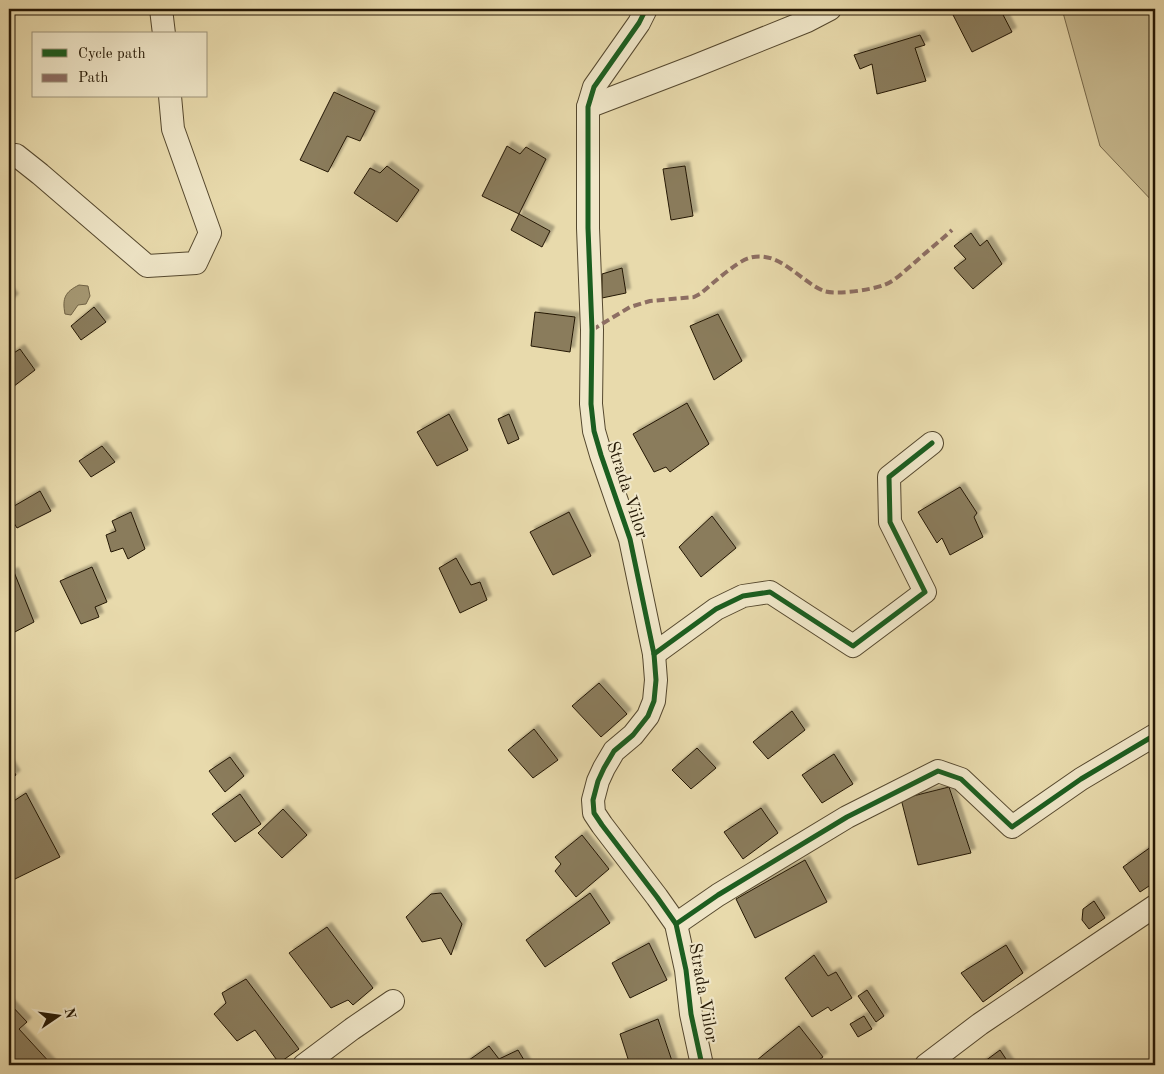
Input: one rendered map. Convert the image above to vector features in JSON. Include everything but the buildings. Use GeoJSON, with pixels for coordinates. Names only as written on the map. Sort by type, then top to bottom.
{"type":"FeatureCollection","features":[{"type":"Feature","properties":{"kind":"street"},"geometry":{"type":"LineString","coordinates":[[161,9],[164,32]]}},
{"type":"Feature","properties":{"kind":"street","name":"Strada Viilor"},"geometry":{"type":"LineString","coordinates":[[646,9],[594,87],[588,107],[588,228],[592,330],[591,404],[594,431],[630,539],[654,654],[656,680],[654,701],[648,716],[633,735],[614,752],[598,781],[593,800],[594,814],[676,924],[686,970],[691,1014],[702,1065]]}},
{"type":"Feature","properties":{"kind":"street"},"geometry":{"type":"LineString","coordinates":[[588,107],[808,21],[830,9]]}},
{"type":"Feature","properties":{"kind":"street"},"geometry":{"type":"LineString","coordinates":[[9,158],[16,155],[147,266],[196,263],[210,233],[173,129],[170,98]]}},
{"type":"Feature","properties":{"kind":"street"},"geometry":{"type":"LineString","coordinates":[[654,654],[716,608],[743,596],[770,592],[853,646],[926,592],[890,522],[889,477],[932,443]]}},
{"type":"Feature","properties":{"kind":"street"},"geometry":{"type":"LineString","coordinates":[[676,924],[718,895],[847,817],[938,771],[961,779],[1012,827],[1082,779],[1155,735]]}},
{"type":"Feature","properties":{"kind":"street"},"geometry":{"type":"LineString","coordinates":[[926,1065],[980,1024],[1155,906]]}},
{"type":"Feature","properties":{"kind":"street"},"geometry":{"type":"LineString","coordinates":[[304,1065],[393,1001]]}},
{"type":"Feature","properties":{"kind":"shaded area"},"geometry":{"type":"Polygon","coordinates":[[[1062,9],[1155,9],[1155,204],[1100,146],[1062,9]]]}},
{"type":"Feature","properties":{"kind":"shaded area"},"geometry":{"type":"Polygon","coordinates":[[[79,285],[88,286],[90,296],[86,304],[78,305],[71,315],[65,314],[64,300],[70,290],[79,285]]]}},
{"type":"Feature","properties":{"kind":"marked path"},"geometry":{"type":"LineString","coordinates":[[592,330],[630,307],[650,301],[694,297],[744,260],[760,256],[779,262],[824,291],[845,292],[878,287],[899,276],[952,230]]}},
{"type":"Feature","properties":{"kind":"cycle path"},"geometry":{"type":"LineString","coordinates":[[646,9],[639,23],[594,87],[588,107],[588,228],[592,330],[591,404],[594,431],[630,539],[654,654],[656,680],[654,701],[648,716],[633,735],[614,751],[598,781],[593,800],[594,813],[602,825],[676,924],[686,970],[691,1014],[702,1065]]}},
{"type":"Feature","properties":{"kind":"cycle path"},"geometry":{"type":"LineString","coordinates":[[654,654],[716,609],[743,596],[770,592],[853,646],[925,592],[890,522],[889,477],[932,443]]}},
{"type":"Feature","properties":{"kind":"cycle path"},"geometry":{"type":"LineString","coordinates":[[676,924],[718,895],[847,817],[938,771],[961,779],[1012,827],[1081,779],[1155,735]]}}]}
